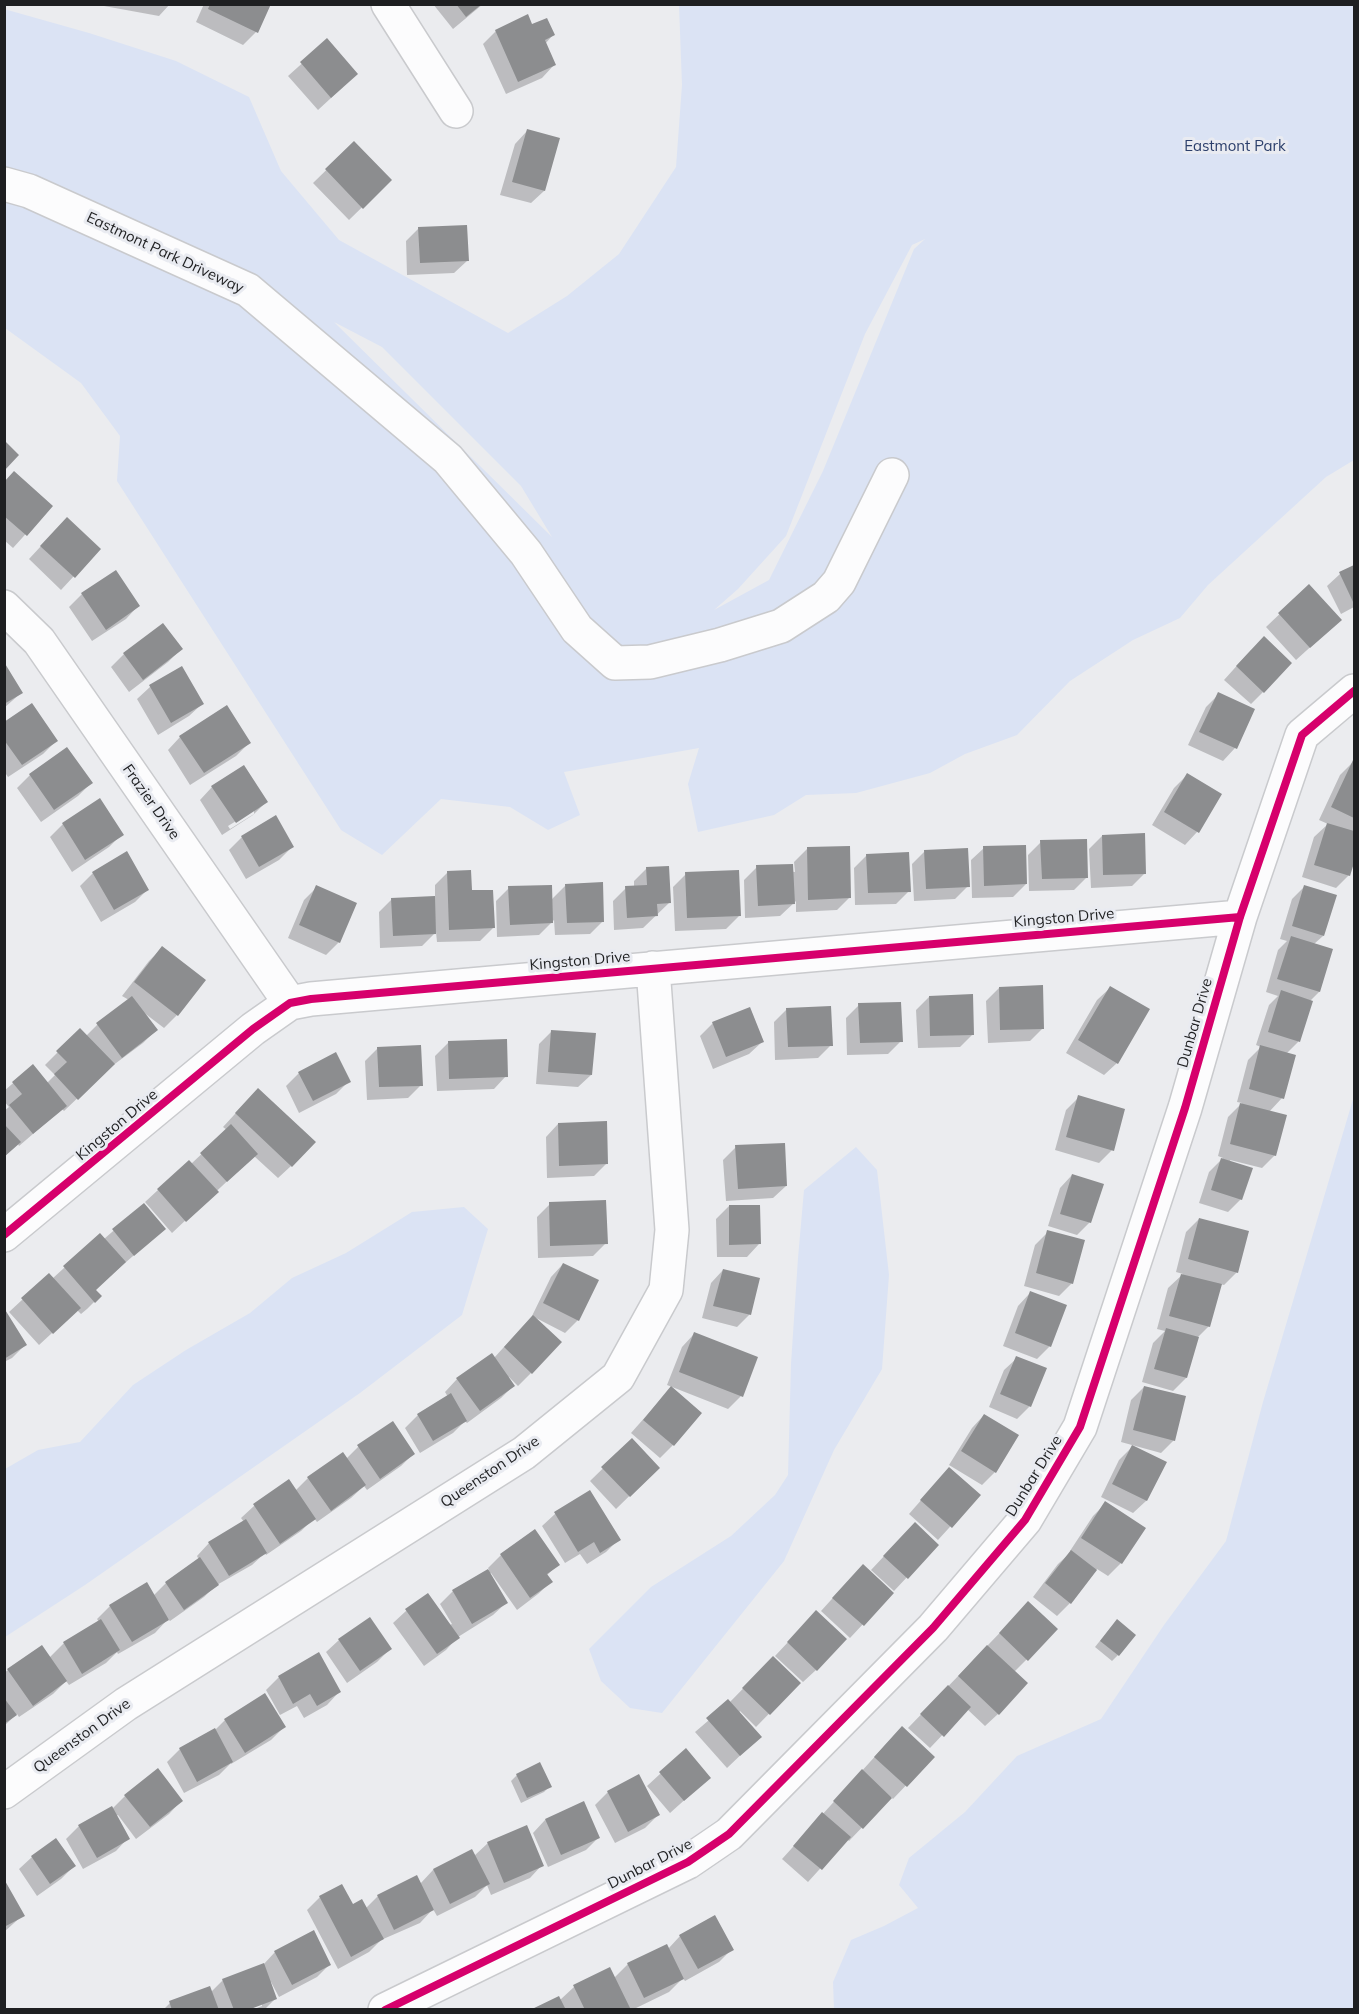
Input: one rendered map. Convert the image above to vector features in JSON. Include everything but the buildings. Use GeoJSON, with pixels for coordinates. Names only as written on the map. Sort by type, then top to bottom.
{"type":"FeatureCollection","features":[{"type":"Feature","properties":{"kind":"street"},"geometry":{"type":"LineString","coordinates":[[388,4],[456,111]]}},
{"type":"Feature","properties":{"kind":"street","name":"Eastmont Park Driveway"},"geometry":{"type":"LineString","coordinates":[[4,184],[29,191],[248,290],[448,459],[526,553],[577,629],[615,663],[650,662],[720,645],[781,626],[826,597],[839,582],[892,475]]}},
{"type":"Feature","properties":{"kind":"street","name":"Frazier Drive"},"geometry":{"type":"LineString","coordinates":[[4,607],[39,641],[290,1003]]}},
{"type":"Feature","properties":{"kind":"street","name":"Dunbar Drive"},"geometry":{"type":"LineString","coordinates":[[385,2010],[688,1862],[729,1834],[933,1628],[1025,1520],[1080,1427],[1185,1108],[1240,916],[1302,735],[1354,691]]}},
{"type":"Feature","properties":{"kind":"street","name":"Kingston Drive"},"geometry":{"type":"LineString","coordinates":[[4,1235],[253,1029],[290,1003],[311,999],[1240,916]]}},
{"type":"Feature","properties":{"kind":"street","name":"Queenston Drive"},"geometry":{"type":"LineString","coordinates":[[4,1792],[126,1704],[525,1453],[618,1377],[666,1290],[672,1230],[653,968]]}},
{"type":"Feature","properties":{"kind":"green space","name":"Eastmont Park"},"geometry":{"type":"Polygon","coordinates":[[[679,5],[1354,5],[1354,460],[1326,477],[1208,585],[1180,618],[1133,640],[1070,681],[1017,735],[965,754],[930,773],[856,793],[806,795],[774,815],[698,832],[688,784],[699,748],[564,772],[580,815],[548,830],[510,807],[441,799],[382,855],[341,830],[117,481],[120,436],[81,383],[5,328],[4,9],[176,61],[249,97],[281,171],[339,240],[508,333],[567,296],[619,254],[676,167],[682,85],[679,5]],[[925,239],[912,245],[865,334],[786,536],[738,589],[714,610],[769,580],[823,471],[914,249],[925,239]],[[334,322],[552,537],[521,486],[382,347],[334,322]]]}},
{"type":"Feature","properties":{"kind":"green space"},"geometry":{"type":"Polygon","coordinates":[[[1354,1096],[1354,2009],[834,2009],[833,1982],[851,1940],[918,1908],[899,1885],[909,1858],[965,1812],[1017,1756],[1101,1719],[1164,1625],[1226,1541],[1263,1402],[1354,1096]]]}},
{"type":"Feature","properties":{"kind":"green space"},"geometry":{"type":"Polygon","coordinates":[[[856,1147],[877,1170],[889,1275],[882,1369],[834,1450],[784,1561],[662,1713],[630,1708],[601,1681],[589,1649],[651,1587],[731,1536],[775,1495],[788,1475],[791,1364],[804,1190],[856,1147]]]}},
{"type":"Feature","properties":{"kind":"green space"},"geometry":{"type":"Polygon","coordinates":[[[464,1207],[488,1229],[462,1315],[360,1393],[85,1585],[5,1637],[5,1469],[38,1450],[80,1442],[133,1385],[186,1350],[250,1313],[292,1278],[346,1253],[412,1212],[464,1207]]]}},
{"type":"Feature","properties":{"kind":"cycle path"},"geometry":{"type":"LineString","coordinates":[[385,2010],[688,1862],[729,1834],[933,1628],[1025,1520],[1080,1427],[1185,1108],[1240,917],[1302,735],[1354,691]]}},
{"type":"Feature","properties":{"kind":"cycle path"},"geometry":{"type":"LineString","coordinates":[[4,1235],[253,1029],[290,1003],[311,999],[1240,917]]}}]}
